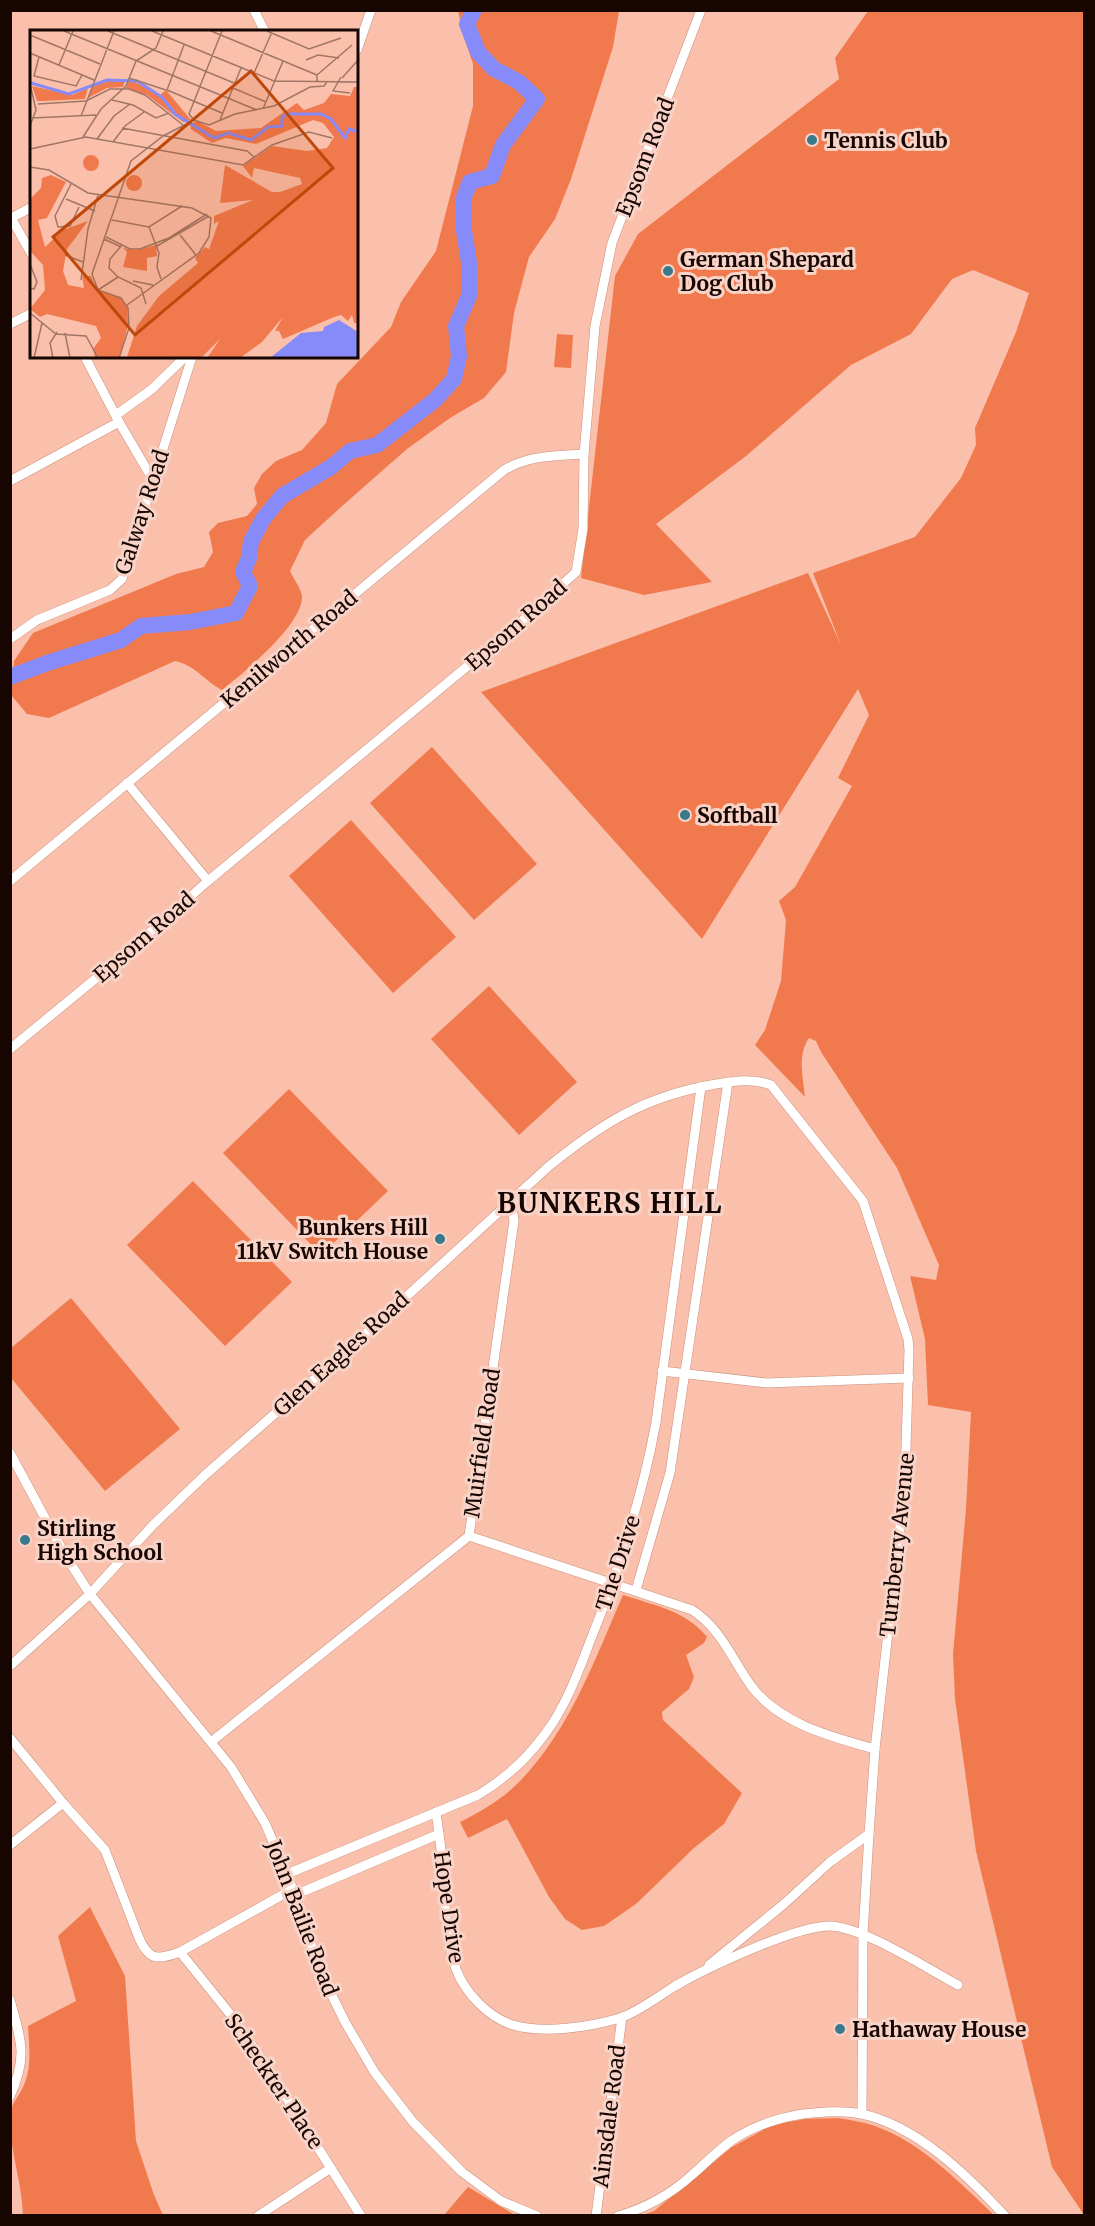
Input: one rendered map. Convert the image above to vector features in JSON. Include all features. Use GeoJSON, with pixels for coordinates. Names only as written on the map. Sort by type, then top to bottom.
{"type":"FeatureCollection","features":[{"type":"Feature","properties":{"kind":"street"},"geometry":{"type":"LineString","coordinates":[[254,10],[264,30]]}},
{"type":"Feature","properties":{"kind":"street"},"geometry":{"type":"LineString","coordinates":[[358,47],[371,10]]}},
{"type":"Feature","properties":{"kind":"street","name":"Epsom Road"},"geometry":{"type":"LineString","coordinates":[[10,1049],[123,956],[208,881],[528,616],[576,572],[583,529],[584,454],[595,326],[612,243],[701,10]]}},
{"type":"Feature","properties":{"kind":"street"},"geometry":{"type":"LineString","coordinates":[[30,208],[11,217],[30,251]]}},
{"type":"Feature","properties":{"kind":"street"},"geometry":{"type":"LineString","coordinates":[[10,324],[30,314]]}},
{"type":"Feature","properties":{"kind":"street"},"geometry":{"type":"LineString","coordinates":[[87,358],[153,480]]}},
{"type":"Feature","properties":{"kind":"street"},"geometry":{"type":"LineString","coordinates":[[10,481],[118,418],[183,358]]}},
{"type":"Feature","properties":{"kind":"street","name":"Galway Road"},"geometry":{"type":"LineString","coordinates":[[10,639],[37,620],[110,590],[119,583],[126,570],[192,358]]}},
{"type":"Feature","properties":{"kind":"street","name":"Kenilworth Road"},"geometry":{"type":"LineString","coordinates":[[10,881],[504,470],[518,462],[533,458],[584,454]]}},
{"type":"Feature","properties":{"kind":"street"},"geometry":{"type":"LineString","coordinates":[[127,783],[208,881]]}},
{"type":"Feature","properties":{"kind":"street","name":"Turnberry Avenue"},"geometry":{"type":"LineString","coordinates":[[701,1087],[751,1080],[771,1085],[863,1201],[908,1339],[906,1480],[875,1749],[863,1934],[862,2114]]}},
{"type":"Feature","properties":{"kind":"street","name":"The Drive"},"geometry":{"type":"LineString","coordinates":[[636,1590],[670,1473],[728,1082]]}},
{"type":"Feature","properties":{"kind":"street","name":"The Drive"},"geometry":{"type":"LineString","coordinates":[[287,1874],[478,1795],[501,1781],[545,1734],[559,1713],[579,1671],[614,1583],[648,1468],[701,1087]]}},
{"type":"Feature","properties":{"kind":"street","name":"Glen Eagles Road"},"geometry":{"type":"LineString","coordinates":[[10,1666],[90,1594],[152,1526],[205,1475],[360,1339],[506,1204],[578,1143],[615,1117],[653,1100],[701,1087]]}},
{"type":"Feature","properties":{"kind":"street","name":"Muirfield Road"},"geometry":{"type":"LineString","coordinates":[[211,1742],[469,1536],[514,1221],[512,1211],[506,1204]]}},
{"type":"Feature","properties":{"kind":"street"},"geometry":{"type":"LineString","coordinates":[[662,1371],[766,1383],[909,1378]]}},
{"type":"Feature","properties":{"kind":"street"},"geometry":{"type":"LineString","coordinates":[[10,1453],[65,1555],[90,1594]]}},
{"type":"Feature","properties":{"kind":"street"},"geometry":{"type":"LineString","coordinates":[[469,1536],[669,1601],[702,1616],[716,1629],[750,1684],[769,1705],[806,1726],[875,1749]]}},
{"type":"Feature","properties":{"kind":"street","name":"John Bailie Road"},"geometry":{"type":"LineString","coordinates":[[90,1594],[231,1767],[265,1823],[294,1892],[320,1971],[356,2041],[397,2103],[441,2152],[471,2181],[501,2201],[537,2216]]}},
{"type":"Feature","properties":{"kind":"street"},"geometry":{"type":"LineString","coordinates":[[10,1738],[110,1858],[144,1949],[152,1955],[163,1958],[180,1952],[294,1892],[439,1833]]}},
{"type":"Feature","properties":{"kind":"street"},"geometry":{"type":"LineString","coordinates":[[10,1845],[63,1803]]}},
{"type":"Feature","properties":{"kind":"street","name":"Hope Drive"},"geometry":{"type":"LineString","coordinates":[[436,1812],[449,1939],[457,1970],[475,1999],[494,2016],[512,2025],[537,2029],[568,2028],[622,2017],[703,1970],[809,1929],[832,1926],[863,1934],[958,1985]]}},
{"type":"Feature","properties":{"kind":"street","name":"Hope Drive"},"geometry":{"type":"LineString","coordinates":[[703,1970],[784,1904],[830,1862],[869,1834]]}},
{"type":"Feature","properties":{"kind":"street","name":"Scheckter Place"},"geometry":{"type":"LineString","coordinates":[[180,1952],[230,2014],[264,2062],[361,2216]]}},
{"type":"Feature","properties":{"kind":"street"},"geometry":{"type":"LineString","coordinates":[[10,2000],[22,2055],[19,2075],[10,2096]]}},
{"type":"Feature","properties":{"kind":"street","name":"Ainsdale Road"},"geometry":{"type":"LineString","coordinates":[[596,2216],[622,2017]]}},
{"type":"Feature","properties":{"kind":"street"},"geometry":{"type":"LineString","coordinates":[[618,2216],[656,2202],[675,2189],[732,2140],[779,2118],[828,2111],[862,2114],[908,2133],[932,2149],[1005,2216]]}},
{"type":"Feature","properties":{"kind":"street"},"geometry":{"type":"LineString","coordinates":[[258,2216],[331,2168]]}},
{"type":"Feature","properties":{"kind":"shaded area"},"geometry":{"type":"Polygon","coordinates":[[[458,11],[619,11],[613,47],[571,179],[555,219],[529,257],[514,313],[506,372],[484,398],[450,418],[407,449],[305,540],[290,571],[302,596],[300,608],[283,634],[271,647],[222,690],[189,666],[175,661],[49,718],[27,714],[11,695],[14,661],[33,633],[176,574],[204,567],[213,552],[209,532],[218,523],[247,516],[257,504],[254,488],[262,474],[276,461],[302,450],[326,423],[337,384],[391,327],[401,302],[436,251],[473,106],[473,64],[458,11]]]}},
{"type":"Feature","properties":{"kind":"shaded area"},"geometry":{"type":"Polygon","coordinates":[[[868,11],[1084,11],[1084,2215],[1052,2167],[976,1851],[955,1699],[953,1654],[966,1509],[971,1412],[928,1405],[925,1339],[910,1276],[936,1280],[939,1265],[897,1168],[816,1041],[809,1038],[803,1052],[805,1097],[755,1045],[765,1030],[781,981],[786,920],[779,901],[795,887],[852,786],[838,778],[869,715],[858,689],[702,939],[481,692],[808,573],[841,645],[813,573],[915,537],[961,478],[976,445],[975,428],[1016,332],[1029,293],[973,270],[952,279],[911,334],[851,365],[746,456],[656,524],[712,582],[644,595],[581,578],[615,276],[638,234],[839,79],[835,58],[868,11]]]}},
{"type":"Feature","properties":{"kind":"shaded area"},"geometry":{"type":"Polygon","coordinates":[[[557,334],[573,335],[571,368],[554,367],[557,334]]]}},
{"type":"Feature","properties":{"kind":"shaded area"},"geometry":{"type":"Polygon","coordinates":[[[432,747],[537,864],[474,920],[370,803],[432,747]]]}},
{"type":"Feature","properties":{"kind":"shaded area"},"geometry":{"type":"Polygon","coordinates":[[[351,820],[456,937],[393,993],[289,876],[351,820]]]}},
{"type":"Feature","properties":{"kind":"shaded area"},"geometry":{"type":"Polygon","coordinates":[[[489,986],[577,1082],[519,1135],[431,1039],[489,986]]]}},
{"type":"Feature","properties":{"kind":"shaded area"},"geometry":{"type":"Polygon","coordinates":[[[289,1089],[388,1191],[321,1255],[223,1153],[289,1089]]]}},
{"type":"Feature","properties":{"kind":"shaded area"},"geometry":{"type":"Polygon","coordinates":[[[193,1181],[292,1282],[225,1346],[127,1245],[193,1181]]]}},
{"type":"Feature","properties":{"kind":"shaded area"},"geometry":{"type":"Polygon","coordinates":[[[71,1298],[180,1429],[105,1491],[11,1378],[11,1348],[71,1298]]]}},
{"type":"Feature","properties":{"kind":"shaded area"},"geometry":{"type":"Polygon","coordinates":[[[623,1595],[680,1615],[699,1628],[707,1637],[704,1643],[686,1655],[694,1677],[689,1689],[662,1712],[663,1720],[742,1793],[724,1824],[694,1848],[636,1904],[604,1926],[582,1930],[565,1919],[549,1897],[507,1819],[468,1838],[460,1822],[507,1793],[521,1780],[554,1739],[580,1692],[623,1595]]]}},
{"type":"Feature","properties":{"kind":"shaded area"},"geometry":{"type":"Polygon","coordinates":[[[90,1907],[125,1976],[136,2141],[163,2215],[23,2215],[11,2140],[10,2114],[28,2071],[28,2026],[76,2001],[58,1936],[90,1907]]]}},
{"type":"Feature","properties":{"kind":"shaded area"},"geometry":{"type":"Polygon","coordinates":[[[838,2118],[875,2126],[908,2142],[939,2164],[994,2215],[640,2216],[654,2211],[732,2147],[772,2125],[805,2119],[838,2118]]]}},
{"type":"Feature","properties":{"kind":"shaded area"},"geometry":{"type":"Polygon","coordinates":[[[468,2187],[515,2215],[444,2215],[468,2187]]]}},
{"type":"Feature","properties":{"kind":"waterway"},"geometry":{"type":"LineString","coordinates":[[10,677],[121,640],[141,626],[190,622],[236,613],[250,586],[243,572],[249,558],[251,542],[263,519],[282,496],[331,467],[350,451],[377,445],[435,400],[454,379],[459,356],[456,326],[469,296],[470,269],[463,224],[464,197],[470,182],[492,176],[503,145],[537,99],[519,82],[494,69],[478,52],[467,24],[474,10]]}},
{"type":"Feature","properties":{"kind":"place","name":"Tennis Club"},"geometry":{"type":"Point","coordinates":[812,140]}},
{"type":"Feature","properties":{"kind":"place","name":"German Shepard Dog Club"},"geometry":{"type":"Point","coordinates":[668,271]}},
{"type":"Feature","properties":{"kind":"place","name":"Softball"},"geometry":{"type":"Point","coordinates":[685,815]}},
{"type":"Feature","properties":{"kind":"place","name":"Bunkers Hill 11kV Switch House"},"geometry":{"type":"Point","coordinates":[440,1239]}},
{"type":"Feature","properties":{"kind":"place","name":"Stirling High School"},"geometry":{"type":"Point","coordinates":[25,1540]}},
{"type":"Feature","properties":{"kind":"place","name":"Hathaway House"},"geometry":{"type":"Point","coordinates":[840,2029]}},
{"type":"Feature","properties":{"kind":"district","name":"BUNKERS HILL"},"geometry":{"type":"Point","coordinates":[610,1203]}}]}
